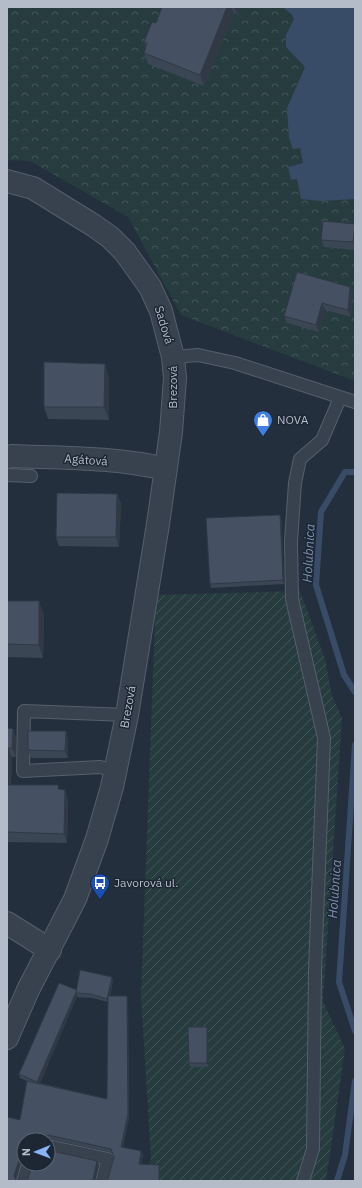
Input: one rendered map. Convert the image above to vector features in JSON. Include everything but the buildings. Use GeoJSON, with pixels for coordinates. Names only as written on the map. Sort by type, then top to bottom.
{"type":"FeatureCollection","features":[{"type":"Feature","properties":{"kind":"street","name":"Sadová"},"geometry":{"type":"LineString","coordinates":[[7,181],[33,188],[93,225],[110,237],[126,252],[150,287],[161,311],[173,357]]}},
{"type":"Feature","properties":{"kind":"street","name":"Brezová"},"geometry":{"type":"LineString","coordinates":[[7,1038],[28,990],[50,950],[83,880],[97,839],[116,770],[127,715],[165,469],[174,400],[173,357]]}},
{"type":"Feature","properties":{"kind":"street","name":"Agátová"},"geometry":{"type":"LineString","coordinates":[[7,457],[58,457],[146,464],[165,469]]}},
{"type":"Feature","properties":{"kind":"street"},"geometry":{"type":"LineString","coordinates":[[7,923],[50,950]]}},
{"type":"Feature","properties":{"kind":"lane","name":"Sadová"},"geometry":{"type":"LineString","coordinates":[[173,357],[198,355],[235,363],[355,402]]}},
{"type":"Feature","properties":{"kind":"lane"},"geometry":{"type":"LineString","coordinates":[[303,1181],[313,1149],[315,970],[324,738],[292,598],[290,541],[295,483],[300,459],[322,440],[340,398]]}},
{"type":"Feature","properties":{"kind":"lane"},"geometry":{"type":"LineString","coordinates":[[7,475],[31,476]]}},
{"type":"Feature","properties":{"kind":"lane"},"geometry":{"type":"LineString","coordinates":[[116,770],[100,768],[23,771],[24,711],[127,715]]}},
{"type":"Feature","properties":{"kind":"lane"},"geometry":{"type":"LineString","coordinates":[[56,1148],[108,1159],[102,1181]]}},
{"type":"Feature","properties":{"kind":"green space"},"geometry":{"type":"Polygon","coordinates":[[[7,7],[355,7],[355,381],[181,315],[128,217],[30,161],[7,160],[7,7]]]}},
{"type":"Feature","properties":{"kind":"green space"},"geometry":{"type":"Polygon","coordinates":[[[300,591],[325,659],[332,696],[342,718],[323,1001],[345,1049],[326,1181],[145,1181],[151,1158],[141,995],[156,595],[300,591]]]}},
{"type":"Feature","properties":{"kind":"water"},"geometry":{"type":"Polygon","coordinates":[[[283,7],[355,7],[355,199],[321,201],[301,199],[297,179],[291,180],[288,167],[303,163],[300,148],[293,149],[289,138],[287,108],[305,67],[286,47],[286,35],[294,19],[292,15],[283,7]]]}},
{"type":"Feature","properties":{"kind":"waterway","name":"Holubnica"},"geometry":{"type":"LineString","coordinates":[[355,472],[345,472],[321,512],[316,585],[344,675],[355,692]]}},
{"type":"Feature","properties":{"kind":"waterway","name":"Holubnica"},"geometry":{"type":"LineString","coordinates":[[355,745],[339,982],[355,1031]]}},
{"type":"Feature","properties":{"kind":"waterway","name":"Holubnica"},"geometry":{"type":"LineString","coordinates":[[337,1181],[345,1155],[355,1081]]}},
{"type":"Feature","properties":{"kind":"place","name":"NOVA"},"geometry":{"type":"Point","coordinates":[263,437]}},
{"type":"Feature","properties":{"kind":"place","name":"Javorová ul."},"geometry":{"type":"Point","coordinates":[100,900]}}]}
